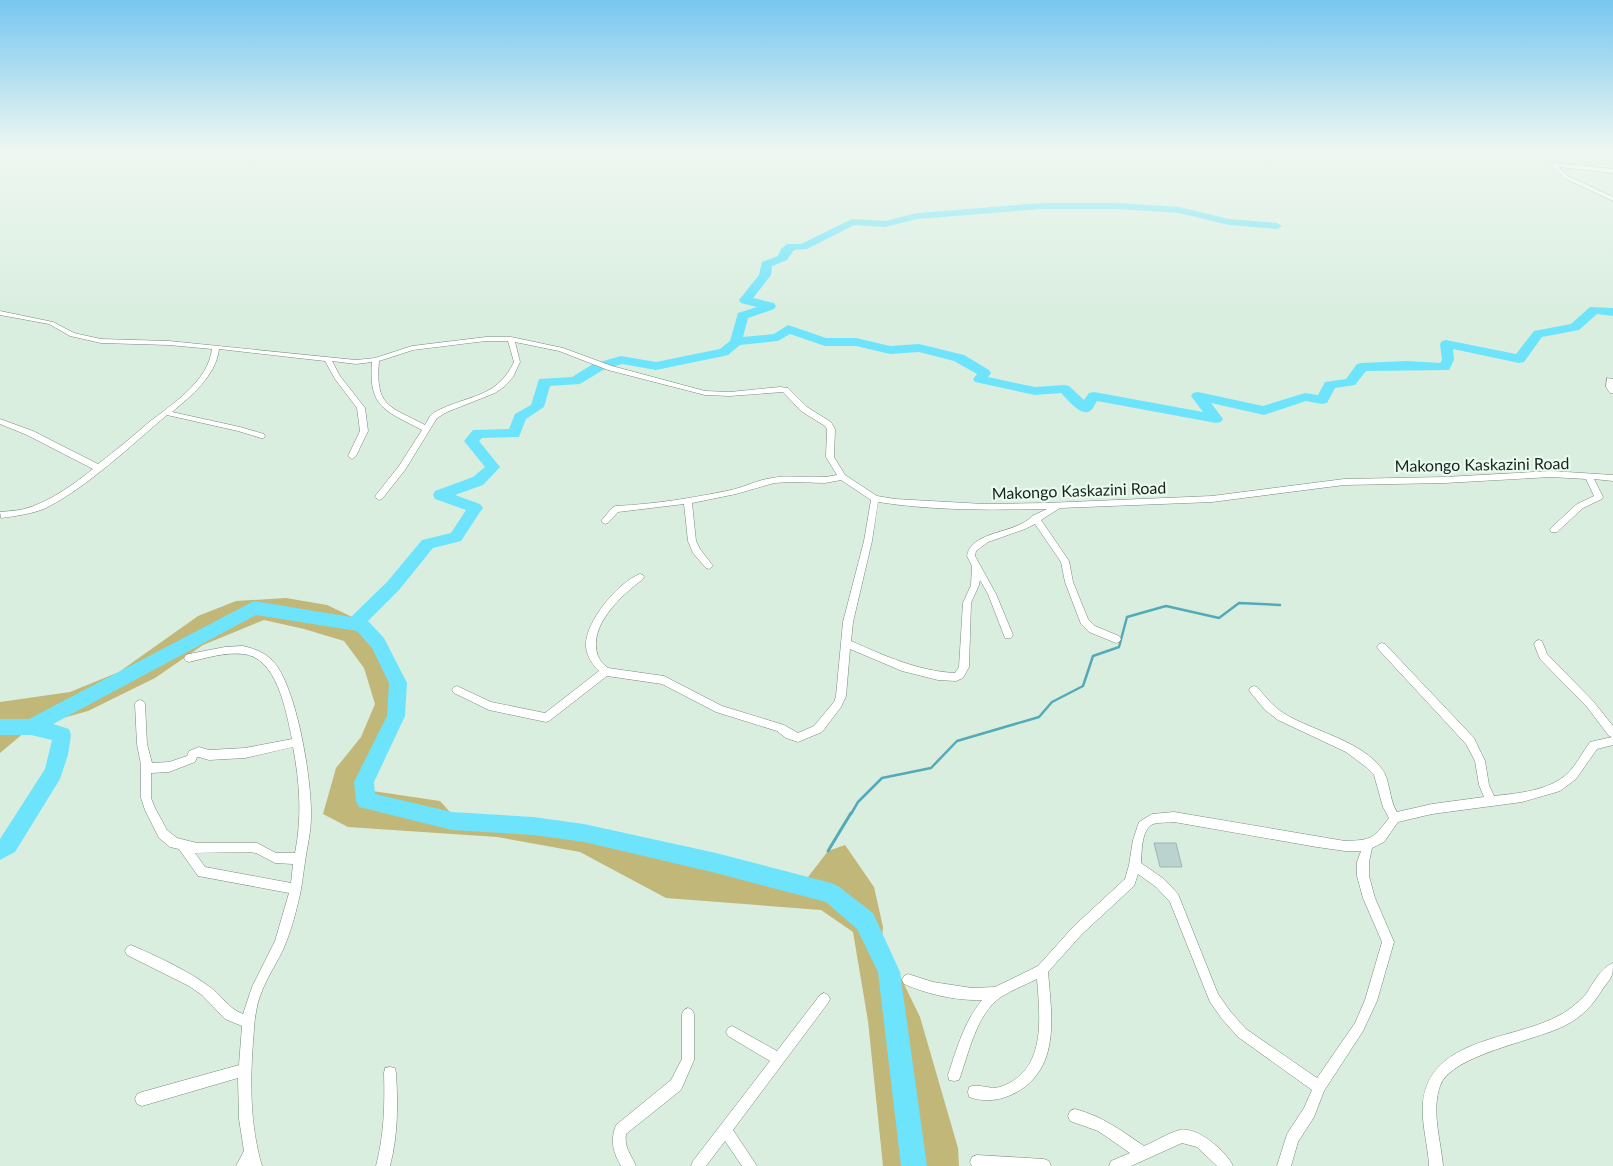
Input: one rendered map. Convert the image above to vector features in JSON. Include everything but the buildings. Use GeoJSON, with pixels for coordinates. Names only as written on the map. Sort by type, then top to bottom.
{"type":"FeatureCollection","features":[{"type":"Feature","properties":{"kind":"street","name":"Makongo Kaskazini Road"},"geometry":{"type":"LineString","coordinates":[[0,313],[45,321],[72,335],[102,341],[168,343],[356,362],[376,360],[412,348],[486,339],[511,339],[561,349],[610,368],[705,393],[730,394],[770,389],[785,390],[804,409],[828,424],[831,429],[830,457],[842,477],[875,499],[931,505],[984,507],[1212,499],[1344,482],[1445,480],[1552,474],[1613,478]]}},
{"type":"Feature","properties":{"kind":"street"},"geometry":{"type":"LineString","coordinates":[[379,497],[402,468],[425,428],[440,412],[473,401],[499,388],[512,373],[517,362],[511,339]]}},
{"type":"Feature","properties":{"kind":"street"},"geometry":{"type":"LineString","coordinates":[[1,515],[24,512],[52,502],[72,489],[168,413],[201,381],[215,355],[216,348]]}},
{"type":"Feature","properties":{"kind":"street"},"geometry":{"type":"LineString","coordinates":[[327,358],[337,376],[361,408],[364,431],[352,456]]}},
{"type":"Feature","properties":{"kind":"street"},"geometry":{"type":"LineString","coordinates":[[376,360],[374,387],[380,402],[425,428]]}},
{"type":"Feature","properties":{"kind":"street"},"geometry":{"type":"LineString","coordinates":[[1610,380],[1610,387],[1613,391]]}},
{"type":"Feature","properties":{"kind":"street"},"geometry":{"type":"LineString","coordinates":[[168,413],[240,429],[261,436]]}},
{"type":"Feature","properties":{"kind":"street"},"geometry":{"type":"LineString","coordinates":[[0,421],[30,433],[98,468]]}},
{"type":"Feature","properties":{"kind":"street"},"geometry":{"type":"LineString","coordinates":[[1554,530],[1580,506],[1599,497],[1588,476]]}},
{"type":"Feature","properties":{"kind":"street"},"geometry":{"type":"LineString","coordinates":[[605,522],[616,509],[648,507],[731,493],[777,479],[826,481],[842,477]]}},
{"type":"Feature","properties":{"kind":"street"},"geometry":{"type":"LineString","coordinates":[[640,578],[612,601],[594,629],[591,640],[595,663],[605,672],[664,680],[719,709],[780,728],[798,738],[818,729],[838,704],[842,688],[852,603],[868,541],[875,499]]}},
{"type":"Feature","properties":{"kind":"street"},"geometry":{"type":"LineString","coordinates":[[688,501],[692,541],[696,551],[709,566]]}},
{"type":"Feature","properties":{"kind":"street"},"geometry":{"type":"LineString","coordinates":[[1008,635],[992,594],[971,556],[972,550],[976,545],[1022,527],[1060,505]]}},
{"type":"Feature","properties":{"kind":"street"},"geometry":{"type":"LineString","coordinates":[[1035,518],[1065,560],[1069,582],[1084,621],[1092,629],[1116,639]]}},
{"type":"Feature","properties":{"kind":"street"},"geometry":{"type":"LineString","coordinates":[[846,643],[902,667],[948,678],[960,675],[966,656],[967,603],[975,585],[976,566]]}},
{"type":"Feature","properties":{"kind":"street"},"geometry":{"type":"LineString","coordinates":[[1538,644],[1543,656],[1590,704],[1613,733]]}},
{"type":"Feature","properties":{"kind":"street"},"geometry":{"type":"LineString","coordinates":[[1382,647],[1470,742],[1480,761],[1484,784],[1491,800]]}},
{"type":"Feature","properties":{"kind":"street"},"geometry":{"type":"LineString","coordinates":[[189,658],[235,650],[255,653],[267,660],[278,677],[298,742],[306,813],[305,836],[295,889],[280,943],[257,988],[250,1010],[244,1070],[244,1100],[251,1153],[256,1166]]}},
{"type":"Feature","properties":{"kind":"street"},"geometry":{"type":"LineString","coordinates":[[457,690],[489,706],[546,718],[605,672]]}},
{"type":"Feature","properties":{"kind":"street"},"geometry":{"type":"LineString","coordinates":[[1254,690],[1268,707],[1281,717],[1350,749],[1370,764],[1379,773],[1388,807],[1395,818]]}},
{"type":"Feature","properties":{"kind":"street"},"geometry":{"type":"LineString","coordinates":[[140,704],[142,744],[146,765],[146,798],[150,810],[163,834],[174,843],[183,846],[197,848],[248,847],[257,848],[275,858],[300,858]]}},
{"type":"Feature","properties":{"kind":"street"},"geometry":{"type":"LineString","coordinates":[[954,1075],[969,1029],[981,1008],[996,993],[1042,970],[1078,930],[1130,882],[1135,865],[1138,840],[1143,826],[1152,819],[1174,818],[1345,846],[1368,845],[1380,838],[1395,818],[1491,800],[1522,797],[1556,788],[1572,776],[1594,746],[1613,741]]}},
{"type":"Feature","properties":{"kind":"street"},"geometry":{"type":"LineString","coordinates":[[146,765],[150,768],[169,767],[184,763],[191,759],[193,754],[199,752],[209,755],[245,753],[298,742]]}},
{"type":"Feature","properties":{"kind":"street"},"geometry":{"type":"LineString","coordinates":[[1284,1166],[1292,1139],[1309,1112],[1319,1087],[1359,1027],[1371,1001],[1388,942],[1369,898],[1363,876],[1363,862],[1368,845]]}},
{"type":"Feature","properties":{"kind":"street"},"geometry":{"type":"LineString","coordinates":[[183,846],[202,872],[295,889]]}},
{"type":"Feature","properties":{"kind":"street"},"geometry":{"type":"LineString","coordinates":[[1135,865],[1160,883],[1174,898],[1214,998],[1226,1015],[1242,1032],[1319,1087]]}},
{"type":"Feature","properties":{"kind":"street"},"geometry":{"type":"LineString","coordinates":[[131,950],[193,982],[206,991],[229,1015],[249,1023]]}},
{"type":"Feature","properties":{"kind":"street"},"geometry":{"type":"LineString","coordinates":[[1436,1166],[1430,1102],[1435,1080],[1451,1064],[1471,1053],[1536,1032],[1559,1022],[1579,1010],[1592,996],[1601,979],[1613,969]]}},
{"type":"Feature","properties":{"kind":"street"},"geometry":{"type":"LineString","coordinates":[[974,1092],[1000,1094],[1034,1072],[1044,1048],[1042,970]]}},
{"type":"Feature","properties":{"kind":"street"},"geometry":{"type":"LineString","coordinates":[[908,980],[933,988],[972,994],[996,993]]}},
{"type":"Feature","properties":{"kind":"street"},"geometry":{"type":"LineString","coordinates":[[698,1166],[777,1058],[824,999]]}},
{"type":"Feature","properties":{"kind":"street"},"geometry":{"type":"LineString","coordinates":[[629,1166],[620,1154],[617,1139],[621,1130],[676,1085],[688,1060],[688,1014]]}},
{"type":"Feature","properties":{"kind":"street"},"geometry":{"type":"LineString","coordinates":[[732,1032],[777,1058]]}},
{"type":"Feature","properties":{"kind":"street"},"geometry":{"type":"LineString","coordinates":[[142,1099],[244,1070]]}},
{"type":"Feature","properties":{"kind":"street"},"geometry":{"type":"LineString","coordinates":[[383,1166],[390,1133],[392,1102],[390,1073]]}},
{"type":"Feature","properties":{"kind":"street"},"geometry":{"type":"LineString","coordinates":[[1075,1116],[1089,1118],[1100,1124],[1144,1154]]}},
{"type":"Feature","properties":{"kind":"street"},"geometry":{"type":"LineString","coordinates":[[725,1129],[750,1166]]}},
{"type":"Feature","properties":{"kind":"street"},"geometry":{"type":"LineString","coordinates":[[1116,1166],[1182,1136],[1192,1137],[1205,1144],[1226,1166]]}},
{"type":"Feature","properties":{"kind":"street"},"geometry":{"type":"LineString","coordinates":[[243,1166],[251,1153]]}},
{"type":"Feature","properties":{"kind":"street"},"geometry":{"type":"LineString","coordinates":[[977,1162],[1044,1166]]}},
{"type":"Feature","properties":{"kind":"shaded area"},"geometry":{"type":"Polygon","coordinates":[[[286,598],[327,605],[369,625],[388,654],[398,710],[359,789],[440,801],[459,822],[580,831],[662,855],[693,854],[725,868],[808,877],[828,851],[845,845],[874,887],[883,927],[882,939],[920,1017],[958,1148],[959,1166],[883,1166],[868,1021],[853,932],[821,910],[666,898],[580,852],[497,837],[348,827],[323,814],[336,768],[361,737],[375,704],[364,668],[344,641],[264,620],[203,645],[155,678],[88,711],[31,727],[0,753],[0,702],[70,692],[119,672],[198,616],[236,601],[286,598]]]}},
{"type":"Feature","properties":{"kind":"waterway"},"geometry":{"type":"LineString","coordinates":[[736,342],[742,316],[770,306],[745,300],[765,275],[766,264],[783,258],[785,251],[791,246],[803,247],[852,222],[885,224],[917,216],[1042,206],[1118,206],[1179,210],[1229,222],[1277,226]]}},
{"type":"Feature","properties":{"kind":"waterway"},"geometry":{"type":"LineString","coordinates":[[736,342],[778,337],[788,329],[825,342],[856,342],[890,350],[919,348],[959,358],[984,373],[980,379],[1035,391],[1064,389],[1085,408],[1094,396],[1216,419],[1198,396],[1264,411],[1305,397],[1322,400],[1330,385],[1350,382],[1362,367],[1407,365],[1444,367],[1448,360],[1446,344],[1519,359],[1538,334],[1575,327],[1594,310],[1613,312]]}},
{"type":"Feature","properties":{"kind":"waterway"},"geometry":{"type":"LineString","coordinates":[[358,620],[393,586],[428,544],[456,537],[475,508],[440,495],[478,481],[493,467],[471,441],[478,433],[514,434],[520,417],[537,407],[544,382],[575,381],[598,367],[621,360],[656,366],[724,352],[736,342]]}},
{"type":"Feature","properties":{"kind":"waterway"},"geometry":{"type":"LineString","coordinates":[[851,814],[858,802],[882,778],[931,768],[957,741],[1039,717],[1052,702],[1083,686],[1093,656],[1119,647],[1127,617],[1166,606],[1219,618],[1239,603],[1280,605]]}},
{"type":"Feature","properties":{"kind":"waterway"},"geometry":{"type":"LineString","coordinates":[[31,727],[254,608],[362,625],[378,643],[398,683],[396,716],[364,782],[366,801],[452,821],[533,826],[584,833],[716,863],[779,881],[831,893],[865,921],[889,972],[914,1166]]}},
{"type":"Feature","properties":{"kind":"waterway"},"geometry":{"type":"LineString","coordinates":[[0,727],[31,727]]}},
{"type":"Feature","properties":{"kind":"waterway"},"geometry":{"type":"LineString","coordinates":[[0,850],[8,845],[53,773],[59,755],[62,735],[31,727]]}},
{"type":"Feature","properties":{"kind":"waterway"},"geometry":{"type":"LineString","coordinates":[[828,851],[851,813]]}}]}
